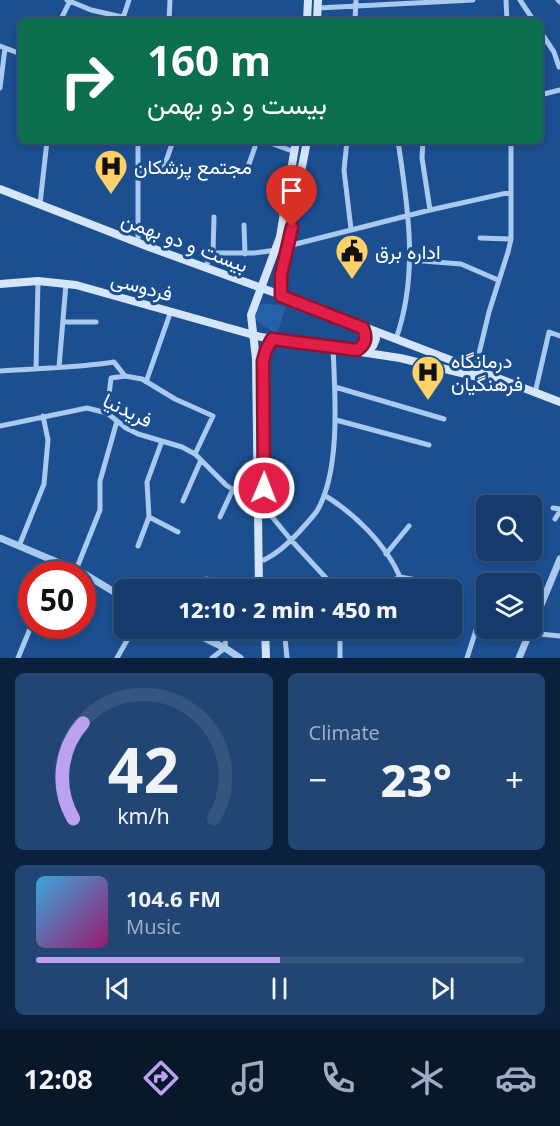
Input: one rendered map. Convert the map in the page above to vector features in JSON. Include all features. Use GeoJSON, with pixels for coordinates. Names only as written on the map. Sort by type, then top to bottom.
{"type":"FeatureCollection","features":[{"type":"Feature","properties":{"kind":"main road"},"geometry":{"type":"LineString","coordinates":[[307,18],[308,0]]}},
{"type":"Feature","properties":{"kind":"main road"},"geometry":{"type":"LineString","coordinates":[[261,579],[264,560],[256,359],[251,315],[277,250],[296,144]]}},
{"type":"Feature","properties":{"kind":"main road"},"geometry":{"type":"LineString","coordinates":[[281,296],[281,275],[305,144]]}},
{"type":"Feature","properties":{"kind":"main road","name":"بیست و دو بهمن"},"geometry":{"type":"LineString","coordinates":[[0,189],[560,402]]}},
{"type":"Feature","properties":{"kind":"main road","name":"فردوسی"},"geometry":{"type":"LineString","coordinates":[[0,284],[38,281],[76,285],[253,336],[272,339]]}},
{"type":"Feature","properties":{"kind":"main road"},"geometry":{"type":"LineString","coordinates":[[357,350],[366,341],[367,329]]}},
{"type":"Feature","properties":{"kind":"main road"},"geometry":{"type":"LineString","coordinates":[[367,329],[376,339],[374,346],[367,352]]}},
{"type":"Feature","properties":{"kind":"main road"},"geometry":{"type":"LineString","coordinates":[[260,579],[263,361],[272,339],[357,350],[462,372],[495,381],[560,408]]}},
{"type":"Feature","properties":{"kind":"main road"},"geometry":{"type":"LineString","coordinates":[[260,639],[261,658]]}},
{"type":"Feature","properties":{"kind":"main road"},"geometry":{"type":"LineString","coordinates":[[265,639],[266,658]]}},
{"type":"Feature","properties":{"kind":"street"},"geometry":{"type":"LineString","coordinates":[[84,7],[86,0]]}},
{"type":"Feature","properties":{"kind":"street"},"geometry":{"type":"LineString","coordinates":[[61,18],[69,1],[123,18],[129,0]]}},
{"type":"Feature","properties":{"kind":"street"},"geometry":{"type":"LineString","coordinates":[[169,18],[170,0]]}},
{"type":"Feature","properties":{"kind":"street"},"geometry":{"type":"LineString","coordinates":[[318,4],[470,0]]}},
{"type":"Feature","properties":{"kind":"street"},"geometry":{"type":"LineString","coordinates":[[506,0],[507,18]]}},
{"type":"Feature","properties":{"kind":"street"},"geometry":{"type":"LineString","coordinates":[[520,0],[532,18]]}},
{"type":"Feature","properties":{"kind":"street"},"geometry":{"type":"LineString","coordinates":[[356,3],[357,18]]}},
{"type":"Feature","properties":{"kind":"street"},"geometry":{"type":"LineString","coordinates":[[543,36],[554,52],[559,67]]}},
{"type":"Feature","properties":{"kind":"street"},"geometry":{"type":"LineString","coordinates":[[0,88],[2,47],[18,53]]}},
{"type":"Feature","properties":{"kind":"street"},"geometry":{"type":"LineString","coordinates":[[543,94],[560,90]]}},
{"type":"Feature","properties":{"kind":"street"},"geometry":{"type":"LineString","coordinates":[[40,204],[47,144]]}},
{"type":"Feature","properties":{"kind":"street"},"geometry":{"type":"LineString","coordinates":[[138,144],[138,243]]}},
{"type":"Feature","properties":{"kind":"street"},"geometry":{"type":"LineString","coordinates":[[138,170],[163,170],[172,144]]}},
{"type":"Feature","properties":{"kind":"street"},"geometry":{"type":"LineString","coordinates":[[249,164],[256,144]]}},
{"type":"Feature","properties":{"kind":"street"},"geometry":{"type":"LineString","coordinates":[[273,144],[295,152]]}},
{"type":"Feature","properties":{"kind":"street"},"geometry":{"type":"LineString","coordinates":[[346,144],[345,170],[351,229]]}},
{"type":"Feature","properties":{"kind":"street"},"geometry":{"type":"LineString","coordinates":[[396,339],[405,315],[410,260],[408,216],[398,144]]}},
{"type":"Feature","properties":{"kind":"street"},"geometry":{"type":"LineString","coordinates":[[423,144],[422,158],[430,210]]}},
{"type":"Feature","properties":{"kind":"street"},"geometry":{"type":"LineString","coordinates":[[475,370],[498,279],[511,239],[511,144]]}},
{"type":"Feature","properties":{"kind":"street"},"geometry":{"type":"LineString","coordinates":[[288,246],[511,192]]}},
{"type":"Feature","properties":{"kind":"street"},"geometry":{"type":"LineString","coordinates":[[205,267],[213,254],[214,218]]}},
{"type":"Feature","properties":{"kind":"street"},"geometry":{"type":"LineString","coordinates":[[244,225],[245,254]]}},
{"type":"Feature","properties":{"kind":"street"},"geometry":{"type":"LineString","coordinates":[[480,238],[511,239]]}},
{"type":"Feature","properties":{"kind":"street"},"geometry":{"type":"LineString","coordinates":[[213,254],[245,254],[277,250]]}},
{"type":"Feature","properties":{"kind":"street"},"geometry":{"type":"LineString","coordinates":[[410,260],[461,264],[498,279]]}},
{"type":"Feature","properties":{"kind":"street"},"geometry":{"type":"LineString","coordinates":[[36,368],[38,281]]}},
{"type":"Feature","properties":{"kind":"street"},"geometry":{"type":"LineString","coordinates":[[59,367],[66,284]]}},
{"type":"Feature","properties":{"kind":"street"},"geometry":{"type":"LineString","coordinates":[[146,382],[171,311]]}},
{"type":"Feature","properties":{"kind":"street"},"geometry":{"type":"LineString","coordinates":[[63,322],[96,322]]}},
{"type":"Feature","properties":{"kind":"street"},"geometry":{"type":"LineString","coordinates":[[535,393],[549,333],[560,336]]}},
{"type":"Feature","properties":{"kind":"street"},"geometry":{"type":"LineString","coordinates":[[264,560],[278,553],[291,540],[316,512],[324,495],[336,420],[333,348]]}},
{"type":"Feature","properties":{"kind":"street"},"geometry":{"type":"LineString","coordinates":[[0,371],[76,367],[114,362],[125,376]]}},
{"type":"Feature","properties":{"kind":"street"},"geometry":{"type":"LineString","coordinates":[[107,413],[111,378],[125,376],[146,382],[175,399],[213,416],[195,454]]}},
{"type":"Feature","properties":{"kind":"street"},"geometry":{"type":"LineString","coordinates":[[335,387],[444,419]]}},
{"type":"Feature","properties":{"kind":"street","name":"فریدنیا"},"geometry":{"type":"LineString","coordinates":[[0,426],[87,408],[107,413],[138,434],[182,447],[195,454],[233,489],[261,506],[327,579]]}},
{"type":"Feature","properties":{"kind":"street"},"geometry":{"type":"LineString","coordinates":[[19,546],[44,484],[48,440],[43,416]]}},
{"type":"Feature","properties":{"kind":"street"},"geometry":{"type":"LineString","coordinates":[[336,420],[429,445]]}},
{"type":"Feature","properties":{"kind":"street"},"geometry":{"type":"LineString","coordinates":[[80,561],[100,510],[100,481],[117,421]]}},
{"type":"Feature","properties":{"kind":"street"},"geometry":{"type":"LineString","coordinates":[[138,546],[149,517],[147,482],[162,441]]}},
{"type":"Feature","properties":{"kind":"street"},"geometry":{"type":"LineString","coordinates":[[183,501],[201,460]]}},
{"type":"Feature","properties":{"kind":"street"},"geometry":{"type":"LineString","coordinates":[[220,518],[233,489]]}},
{"type":"Feature","properties":{"kind":"street"},"geometry":{"type":"LineString","coordinates":[[324,495],[356,520],[386,554],[400,577]]}},
{"type":"Feature","properties":{"kind":"street"},"geometry":{"type":"LineString","coordinates":[[555,519],[558,509]]}},
{"type":"Feature","properties":{"kind":"street"},"geometry":{"type":"LineString","coordinates":[[149,517],[178,532]]}},
{"type":"Feature","properties":{"kind":"street"},"geometry":{"type":"LineString","coordinates":[[386,554],[409,526]]}},
{"type":"Feature","properties":{"kind":"street"},"geometry":{"type":"LineString","coordinates":[[0,538],[55,561]]}},
{"type":"Feature","properties":{"kind":"street"},"geometry":{"type":"LineString","coordinates":[[542,603],[560,559]]}},
{"type":"Feature","properties":{"kind":"street"},"geometry":{"type":"LineString","coordinates":[[396,579],[400,577],[411,579]]}},
{"type":"Feature","properties":{"kind":"street"},"geometry":{"type":"LineString","coordinates":[[96,582],[114,592]]}},
{"type":"Feature","properties":{"kind":"street"},"geometry":{"type":"LineString","coordinates":[[467,658],[476,630]]}},
{"type":"Feature","properties":{"kind":"street"},"geometry":{"type":"LineString","coordinates":[[542,634],[560,636]]}},
{"type":"Feature","properties":{"kind":"street"},"geometry":{"type":"LineString","coordinates":[[18,658],[26,639]]}},
{"type":"Feature","properties":{"kind":"street"},"geometry":{"type":"LineString","coordinates":[[117,658],[128,639]]}},
{"type":"Feature","properties":{"kind":"street"},"geometry":{"type":"LineString","coordinates":[[205,639],[240,658]]}},
{"type":"Feature","properties":{"kind":"street"},"geometry":{"type":"LineString","coordinates":[[212,658],[225,648],[225,639]]}},
{"type":"Feature","properties":{"kind":"street"},"geometry":{"type":"LineString","coordinates":[[285,639],[288,658]]}},
{"type":"Feature","properties":{"kind":"street"},"geometry":{"type":"LineString","coordinates":[[340,639],[340,658]]}},
{"type":"Feature","properties":{"kind":"street"},"geometry":{"type":"LineString","coordinates":[[519,658],[527,639]]}},
{"type":"Feature","properties":{"kind":"shaded area"},"geometry":{"type":"Polygon","coordinates":[[[263,303],[286,306],[277,334],[255,319],[258,305],[263,303]]]}},
{"type":"Feature","properties":{"kind":"place","name":"مجتمع پزشکان"},"geometry":{"type":"Point","coordinates":[111,195]}},
{"type":"Feature","properties":{"kind":"place","name":"اداره برق"},"geometry":{"type":"Point","coordinates":[352,280]}},
{"type":"Feature","properties":{"kind":"place","name":"درمانگاه فرهنگیان"},"geometry":{"type":"Point","coordinates":[428,401]}},
{"type":"Feature","properties":{"kind":"route"},"geometry":{"type":"LineString","coordinates":[[264,488],[263,361],[272,339],[357,350],[366,341],[363,328],[281,296],[281,275],[292,227]]}}]}
